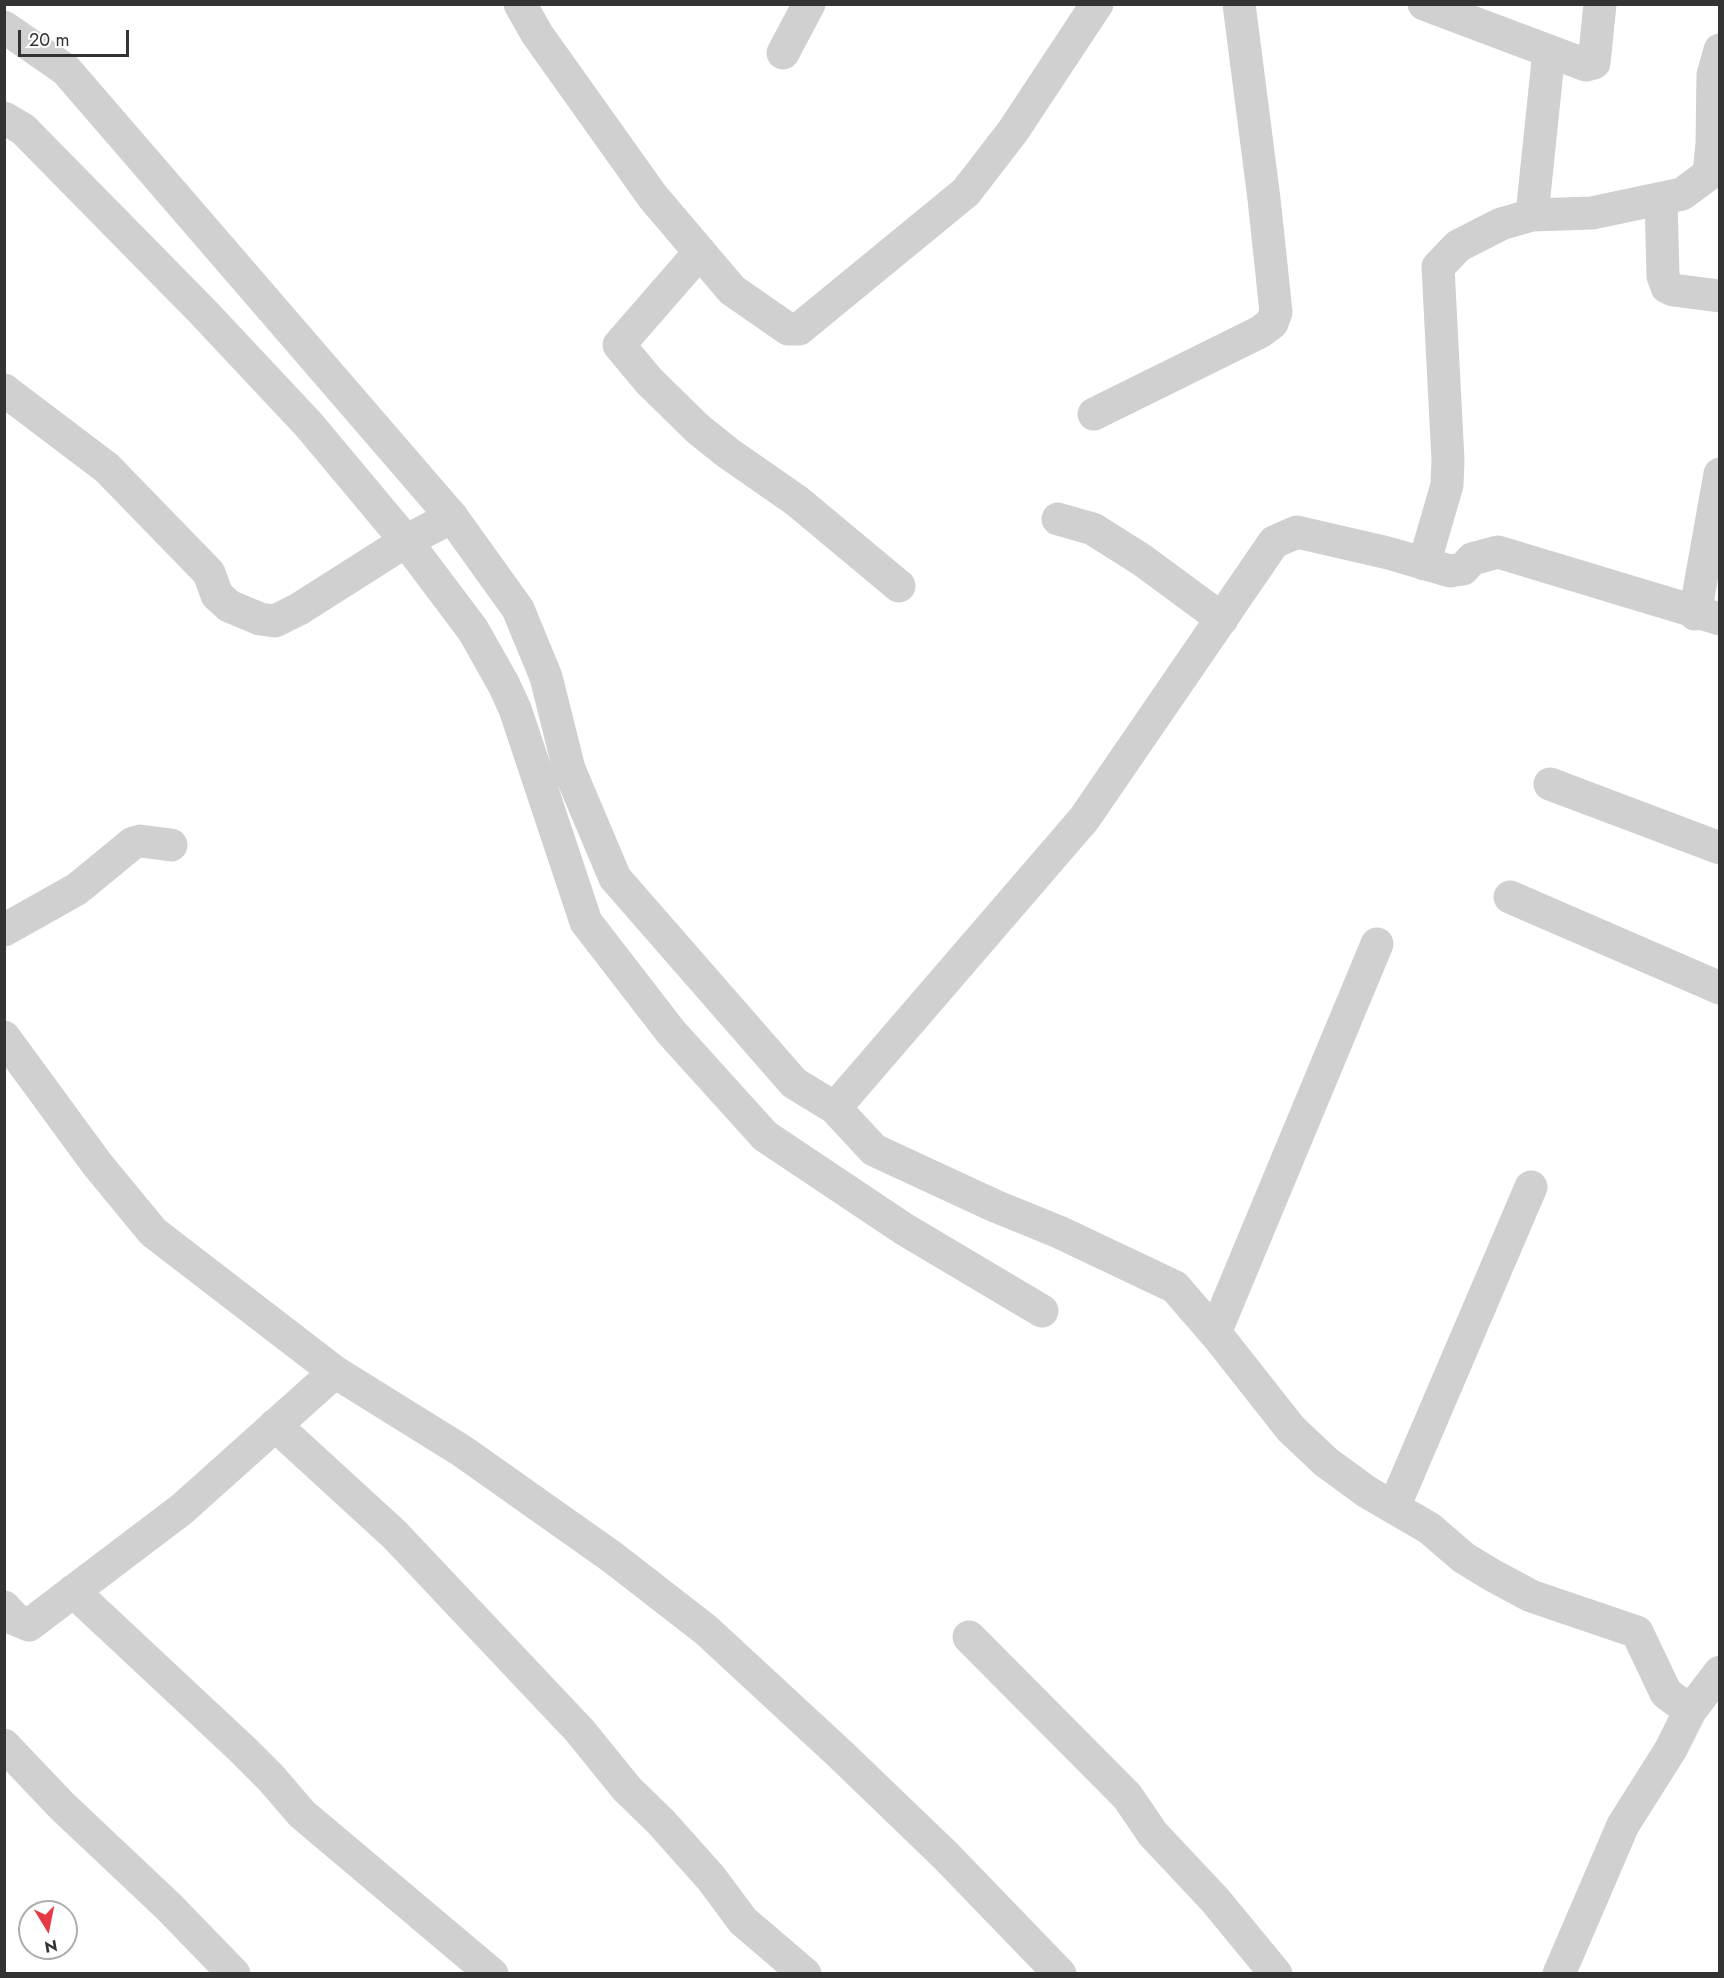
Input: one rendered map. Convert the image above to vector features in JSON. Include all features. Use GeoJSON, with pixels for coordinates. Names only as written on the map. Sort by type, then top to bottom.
{"type":"FeatureCollection","features":[{"type":"Feature","properties":{"kind":"street"},"geometry":{"type":"LineString","coordinates":[[520,4],[537,34],[653,197],[732,290],[788,329],[799,329],[966,192],[1013,131],[1097,4]]}},
{"type":"Feature","properties":{"kind":"street"},"geometry":{"type":"LineString","coordinates":[[783,53],[809,4]]}},
{"type":"Feature","properties":{"kind":"street"},"geometry":{"type":"LineString","coordinates":[[1094,414],[1260,332],[1272,323],[1276,312],[1239,4]]}},
{"type":"Feature","properties":{"kind":"street"},"geometry":{"type":"LineString","coordinates":[[1428,5],[1586,65],[1594,63],[1600,4]]}},
{"type":"Feature","properties":{"kind":"street"},"geometry":{"type":"LineString","coordinates":[[4,27],[66,70],[429,529],[474,630],[564,805],[615,878],[795,1083],[835,1108],[873,1153],[1059,1232],[1175,1287],[1215,1333],[1291,1429],[1326,1462],[1367,1492],[1429,1528],[1464,1558],[1531,1596],[1637,1632],[1678,1702],[1671,1749],[1623,1825],[1559,1974]]}},
{"type":"Feature","properties":{"kind":"street"},"geometry":{"type":"LineString","coordinates":[[1424,564],[1447,485],[1448,460],[1438,267],[1458,246],[1501,224],[1532,214],[1592,213],[1682,194],[1709,174],[1713,75],[1719,50]]}},
{"type":"Feature","properties":{"kind":"street"},"geometry":{"type":"LineString","coordinates":[[1532,214],[1549,51]]}},
{"type":"Feature","properties":{"kind":"street"},"geometry":{"type":"LineString","coordinates":[[4,118],[23,129],[204,312],[309,425],[518,609],[546,677],[569,769],[564,805],[586,922],[671,1032],[765,1136],[849,1187],[904,1229],[1042,1311]]}},
{"type":"Feature","properties":{"kind":"street"},"geometry":{"type":"LineString","coordinates":[[1661,199],[1663,276],[1667,288],[1719,296]]}},
{"type":"Feature","properties":{"kind":"street"},"geometry":{"type":"LineString","coordinates":[[700,252],[620,345],[649,381],[698,429],[797,501],[900,585]]}},
{"type":"Feature","properties":{"kind":"street"},"geometry":{"type":"LineString","coordinates":[[4,390],[107,468],[209,573],[217,595],[229,606],[260,619],[275,621],[299,609],[429,529]]}},
{"type":"Feature","properties":{"kind":"street"},"geometry":{"type":"LineString","coordinates":[[835,1108],[1084,819],[1274,542],[1297,532],[1388,553],[1450,571],[1463,569],[1472,559],[1498,552],[1707,616],[1719,474]]}},
{"type":"Feature","properties":{"kind":"street"},"geometry":{"type":"LineString","coordinates":[[1058,519],[1093,529],[1142,560],[1222,619]]}},
{"type":"Feature","properties":{"kind":"street"},"geometry":{"type":"LineString","coordinates":[[1550,784],[1719,848]]}},
{"type":"Feature","properties":{"kind":"street"},"geometry":{"type":"LineString","coordinates":[[4,930],[77,889],[133,843],[140,841],[171,845]]}},
{"type":"Feature","properties":{"kind":"street"},"geometry":{"type":"LineString","coordinates":[[1510,897],[1719,988]]}},
{"type":"Feature","properties":{"kind":"street"},"geometry":{"type":"LineString","coordinates":[[1215,1333],[1377,944]]}},
{"type":"Feature","properties":{"kind":"street"},"geometry":{"type":"LineString","coordinates":[[4,1037],[97,1164],[153,1232],[335,1372],[462,1451],[612,1557],[706,1630],[946,1856],[1060,1974]]}},
{"type":"Feature","properties":{"kind":"street"},"geometry":{"type":"LineString","coordinates":[[849,1187],[873,1153]]}},
{"type":"Feature","properties":{"kind":"street"},"geometry":{"type":"LineString","coordinates":[[1394,1507],[1531,1187]]}},
{"type":"Feature","properties":{"kind":"street"},"geometry":{"type":"LineString","coordinates":[[4,1607],[15,1619],[29,1625],[182,1509],[335,1372]]}},
{"type":"Feature","properties":{"kind":"street"},"geometry":{"type":"LineString","coordinates":[[275,1425],[395,1535],[580,1731],[627,1789],[661,1822],[711,1878],[743,1921],[805,1974]]}},
{"type":"Feature","properties":{"kind":"street"},"geometry":{"type":"LineString","coordinates":[[73,1591],[272,1778],[302,1814],[492,1974]]}},
{"type":"Feature","properties":{"kind":"street"},"geometry":{"type":"LineString","coordinates":[[969,1637],[1127,1796],[1153,1834],[1192,1874],[1276,1974]]}},
{"type":"Feature","properties":{"kind":"street"},"geometry":{"type":"LineString","coordinates":[[1678,1702],[1716,1683]]}},
{"type":"Feature","properties":{"kind":"street"},"geometry":{"type":"LineString","coordinates":[[4,1745],[62,1806],[169,1907],[234,1974]]}}]}
